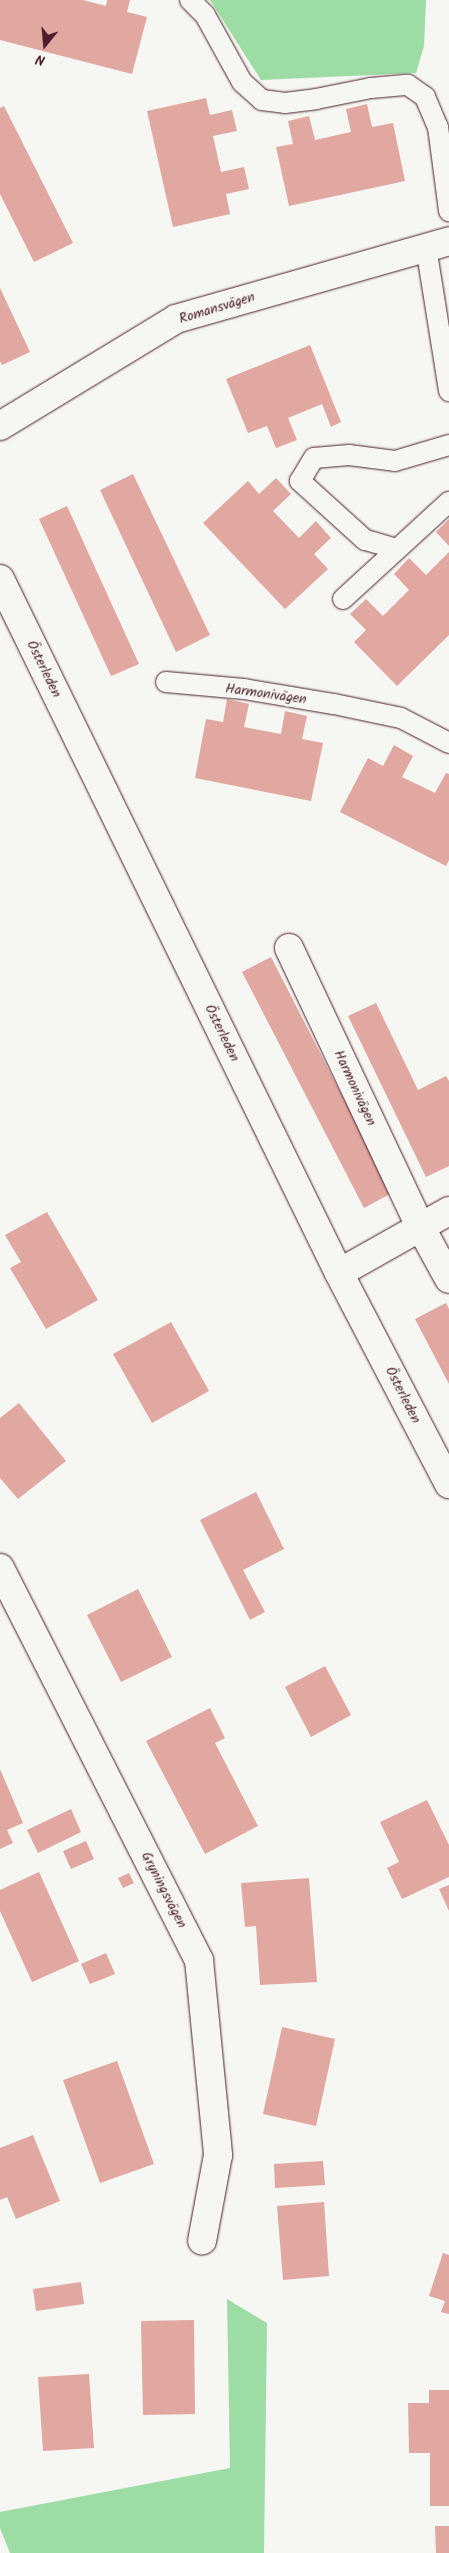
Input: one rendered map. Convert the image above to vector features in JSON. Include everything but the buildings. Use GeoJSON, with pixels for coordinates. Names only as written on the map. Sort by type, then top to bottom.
{"type":"FeatureCollection","features":[{"type":"Feature","properties":{"kind":"street","name":"Romansvägen"},"geometry":{"type":"LineString","coordinates":[[0,426],[176,319],[438,244]]}},
{"type":"Feature","properties":{"kind":"street","name":"Österleden"},"geometry":{"type":"LineString","coordinates":[[0,579],[339,1273],[449,1484]]}},
{"type":"Feature","properties":{"kind":"street","name":"Harmonivägen"},"geometry":{"type":"LineString","coordinates":[[289,948],[421,1228],[449,1278]]}},
{"type":"Feature","properties":{"kind":"street"},"geometry":{"type":"LineString","coordinates":[[339,1273],[449,1211]]}},
{"type":"Feature","properties":{"kind":"street","name":"Gryningsvägen"},"geometry":{"type":"LineString","coordinates":[[0,1568],[199,1960],[218,2155],[202,2241]]}},
{"type":"Feature","properties":{"kind":"lane"},"geometry":{"type":"LineString","coordinates":[[190,0],[205,15],[242,82],[262,100],[284,102],[316,100],[371,88],[408,85],[425,97],[438,127],[449,211]]}},
{"type":"Feature","properties":{"kind":"lane","name":"Romansvägen"},"geometry":{"type":"LineString","coordinates":[[438,244],[449,391]]}},
{"type":"Feature","properties":{"kind":"lane"},"geometry":{"type":"LineString","coordinates":[[397,549],[365,540],[300,481],[314,458],[349,455],[395,461],[449,445]]}},
{"type":"Feature","properties":{"kind":"lane"},"geometry":{"type":"LineString","coordinates":[[343,599],[449,502]]}},
{"type":"Feature","properties":{"kind":"lane","name":"Harmonivägen"},"geometry":{"type":"LineString","coordinates":[[166,682],[244,690],[334,704],[401,718],[449,743]]}},
{"type":"Feature","properties":{"kind":"green space"},"geometry":{"type":"Polygon","coordinates":[[[210,0],[426,0],[424,46],[416,73],[261,80],[210,0]]]}},
{"type":"Feature","properties":{"kind":"green space"},"geometry":{"type":"Polygon","coordinates":[[[227,2299],[267,2323],[264,2553],[10,2553],[0,2528],[0,2512],[230,2468],[227,2299]]]}}]}
